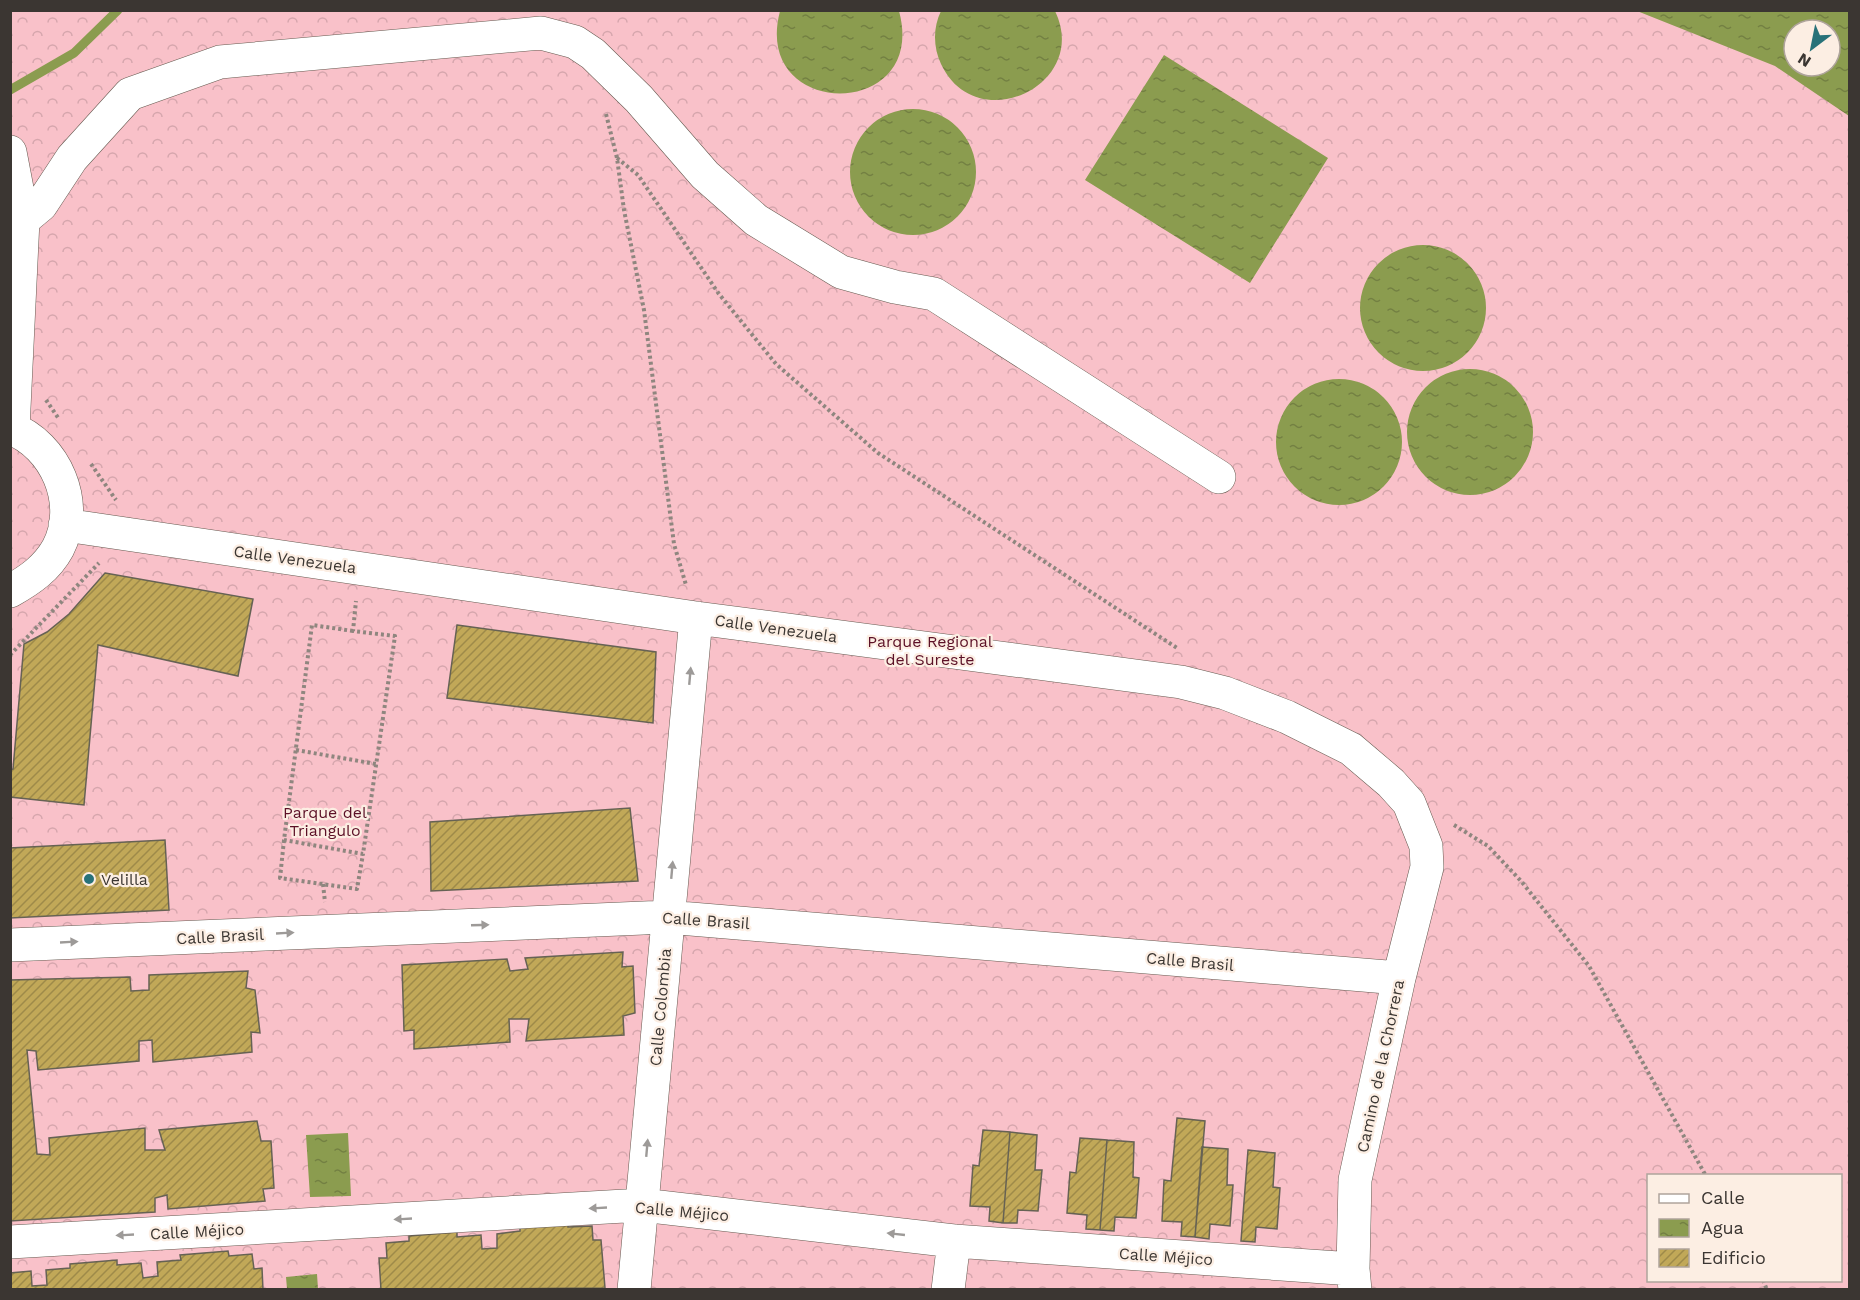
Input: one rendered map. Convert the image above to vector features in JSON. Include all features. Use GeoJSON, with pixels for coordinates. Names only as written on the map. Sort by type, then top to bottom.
{"type":"FeatureCollection","features":[{"type":"Feature","properties":{"kind":"street"},"geometry":{"type":"LineString","coordinates":[[23,220],[41,205],[72,158],[130,94],[220,62],[541,33],[575,42],[593,54],[639,99],[705,175],[756,220],[841,272],[895,287],[934,294],[1219,477]]}},
{"type":"Feature","properties":{"kind":"street"},"geometry":{"type":"LineString","coordinates":[[10,152],[23,220],[12,429],[35,442],[55,465],[65,491],[65,525],[58,548],[36,576],[11,591]]}},
{"type":"Feature","properties":{"kind":"street","name":"Calle Venezuela"},"geometry":{"type":"LineString","coordinates":[[65,525],[696,618],[1181,682],[1225,693],[1277,713],[1351,749],[1391,783],[1409,803],[1426,846]]}},
{"type":"Feature","properties":{"kind":"street","name":"Calle Colombia"},"geometry":{"type":"LineString","coordinates":[[634,1290],[696,618]]}},
{"type":"Feature","properties":{"kind":"street","name":"Camino de la Chorrera"},"geometry":{"type":"LineString","coordinates":[[1354,1279],[1355,1180],[1399,978],[1427,867],[1426,846]]}},
{"type":"Feature","properties":{"kind":"street","name":"Calle Brasil"},"geometry":{"type":"LineString","coordinates":[[10,945],[667,916],[1399,978]]}},
{"type":"Feature","properties":{"kind":"street","name":"Calle Méjico"},"geometry":{"type":"LineString","coordinates":[[10,1242],[642,1205],[954,1241],[1354,1279]]}},
{"type":"Feature","properties":{"kind":"street"},"geometry":{"type":"LineString","coordinates":[[948,1290],[954,1241]]}},
{"type":"Feature","properties":{"kind":"path"},"geometry":{"type":"LineString","coordinates":[[616,158],[638,175],[719,294],[776,364],[878,453],[1180,650],[1181,682]]}},
{"type":"Feature","properties":{"kind":"path"},"geometry":{"type":"LineString","coordinates":[[624,210],[644,310],[674,544],[696,618]]}},
{"type":"Feature","properties":{"kind":"path"},"geometry":{"type":"LineString","coordinates":[[46,389],[46,400],[60,420]]}},
{"type":"Feature","properties":{"kind":"path"},"geometry":{"type":"LineString","coordinates":[[87,459],[120,507]]}},
{"type":"Feature","properties":{"kind":"path"},"geometry":{"type":"LineString","coordinates":[[10,655],[104,558]]}},
{"type":"Feature","properties":{"kind":"path"},"geometry":{"type":"LineString","coordinates":[[675,584],[686,585]]}},
{"type":"Feature","properties":{"kind":"path"},"geometry":{"type":"LineString","coordinates":[[346,600],[357,601],[353,631]]}},
{"type":"Feature","properties":{"kind":"path"},"geometry":{"type":"LineString","coordinates":[[312,625],[353,631],[395,636],[357,889],[280,878],[312,625]]}},
{"type":"Feature","properties":{"kind":"path"},"geometry":{"type":"LineString","coordinates":[[296,750],[376,764]]}},
{"type":"Feature","properties":{"kind":"path"},"geometry":{"type":"LineString","coordinates":[[1409,803],[1460,828],[1488,846],[1521,881],[1589,966],[1705,1174]]}},
{"type":"Feature","properties":{"kind":"path"},"geometry":{"type":"LineString","coordinates":[[284,840],[363,854]]}},
{"type":"Feature","properties":{"kind":"path"},"geometry":{"type":"LineString","coordinates":[[323,884],[326,905]]}},
{"type":"Feature","properties":{"kind":"green space","name":"Parque Regional del Sureste"},"geometry":{"type":"Polygon","coordinates":[[[10,11],[1849,11],[1849,1289],[11,1289],[10,11]]]}},
{"type":"Feature","properties":{"kind":"water"},"geometry":{"type":"Polygon","coordinates":[[[780,11],[899,11],[901,47],[889,73],[867,88],[840,94],[813,88],[791,73],[778,47],[780,11]]]}},
{"type":"Feature","properties":{"kind":"water"},"geometry":{"type":"Polygon","coordinates":[[[941,11],[1055,11],[1062,38],[1057,61],[1044,80],[1025,93],[1002,100],[979,98],[957,86],[941,64],[936,51],[935,37],[936,24],[941,11]]]}},
{"type":"Feature","properties":{"kind":"water"},"geometry":{"type":"Polygon","coordinates":[[[1637,11],[1849,11],[1849,116],[1793,78],[1842,78],[1842,18],[1782,18],[1782,71],[1637,11]]]}},
{"type":"Feature","properties":{"kind":"water"},"geometry":{"type":"Polygon","coordinates":[[[1164,55],[1328,158],[1250,283],[1085,180],[1164,55]]]}},
{"type":"Feature","properties":{"kind":"water"},"geometry":{"type":"Polygon","coordinates":[[[913,109],[937,114],[958,127],[971,148],[976,172],[971,196],[958,217],[937,230],[913,235],[889,230],[868,217],[855,196],[850,172],[855,148],[868,127],[889,114],[913,109]]]}},
{"type":"Feature","properties":{"kind":"water"},"geometry":{"type":"Polygon","coordinates":[[[1423,245],[1447,250],[1468,263],[1481,284],[1486,308],[1481,332],[1468,353],[1447,366],[1423,371],[1399,366],[1378,353],[1365,332],[1360,308],[1365,284],[1378,263],[1399,250],[1423,245]]]}},
{"type":"Feature","properties":{"kind":"water"},"geometry":{"type":"Polygon","coordinates":[[[1470,369],[1494,374],[1515,387],[1528,408],[1533,432],[1528,456],[1515,477],[1494,490],[1470,495],[1446,490],[1425,477],[1412,456],[1407,432],[1412,408],[1425,387],[1446,374],[1470,369]]]}},
{"type":"Feature","properties":{"kind":"water"},"geometry":{"type":"Polygon","coordinates":[[[1339,379],[1363,384],[1384,397],[1397,418],[1402,442],[1397,466],[1384,487],[1363,500],[1339,505],[1315,500],[1294,487],[1281,466],[1276,442],[1281,418],[1294,397],[1315,384],[1339,379]]]}},
{"type":"Feature","properties":{"kind":"water"},"geometry":{"type":"Polygon","coordinates":[[[348,1133],[351,1196],[310,1197],[306,1135],[348,1133]]]}},
{"type":"Feature","properties":{"kind":"water"},"geometry":{"type":"Polygon","coordinates":[[[317,1274],[318,1289],[287,1289],[286,1277],[317,1274]]]}},
{"type":"Feature","properties":{"kind":"building"},"geometry":{"type":"Polygon","coordinates":[[[105,573],[253,599],[238,676],[98,645],[84,805],[10,797],[10,770],[13,769],[24,644],[47,632],[69,614],[105,573]]]}},
{"type":"Feature","properties":{"kind":"building"},"geometry":{"type":"Polygon","coordinates":[[[457,625],[656,652],[653,723],[447,698],[457,625]]]}},
{"type":"Feature","properties":{"kind":"building"},"geometry":{"type":"Polygon","coordinates":[[[630,808],[638,881],[431,891],[430,822],[630,808]]]}},
{"type":"Feature","properties":{"kind":"building","name":"Velilla"},"geometry":{"type":"Polygon","coordinates":[[[165,840],[169,910],[10,918],[10,848],[165,840]]]}},
{"type":"Feature","properties":{"kind":"building"},"geometry":{"type":"Polygon","coordinates":[[[623,952],[622,967],[633,966],[635,1013],[623,1016],[624,1035],[526,1041],[529,1019],[509,1019],[510,1042],[414,1049],[414,1030],[404,1031],[402,965],[507,959],[510,971],[528,969],[525,958],[623,952]]]}},
{"type":"Feature","properties":{"kind":"building"},"geometry":{"type":"Polygon","coordinates":[[[248,971],[246,988],[255,990],[260,1033],[251,1032],[252,1052],[153,1062],[152,1040],[139,1041],[139,1061],[38,1070],[36,1051],[27,1050],[37,1154],[50,1155],[49,1138],[145,1128],[145,1150],[165,1150],[159,1130],[257,1121],[261,1141],[271,1141],[274,1188],[263,1189],[265,1201],[168,1209],[167,1195],[155,1198],[155,1212],[10,1221],[10,980],[130,977],[131,991],[149,990],[149,975],[248,971]]]}},
{"type":"Feature","properties":{"kind":"building"},"geometry":{"type":"Polygon","coordinates":[[[1177,1118],[1205,1121],[1195,1237],[1181,1236],[1182,1222],[1162,1221],[1164,1180],[1171,1181],[1177,1118]]]}},
{"type":"Feature","properties":{"kind":"building"},"geometry":{"type":"Polygon","coordinates":[[[983,1130],[1010,1132],[1003,1223],[989,1221],[990,1207],[970,1206],[973,1165],[979,1166],[983,1130]]]}},
{"type":"Feature","properties":{"kind":"building"},"geometry":{"type":"Polygon","coordinates":[[[1010,1132],[1037,1135],[1035,1170],[1042,1170],[1038,1211],[1018,1210],[1017,1223],[1003,1223],[1010,1132]]]}},
{"type":"Feature","properties":{"kind":"building"},"geometry":{"type":"Polygon","coordinates":[[[1080,1138],[1107,1140],[1100,1230],[1086,1229],[1087,1215],[1067,1213],[1070,1172],[1076,1173],[1080,1138]]]}},
{"type":"Feature","properties":{"kind":"building"},"geometry":{"type":"Polygon","coordinates":[[[1107,1140],[1134,1142],[1133,1177],[1139,1178],[1136,1218],[1115,1217],[1114,1231],[1100,1230],[1107,1140]]]}},
{"type":"Feature","properties":{"kind":"building"},"geometry":{"type":"Polygon","coordinates":[[[1202,1147],[1228,1149],[1227,1185],[1233,1185],[1230,1226],[1210,1224],[1209,1239],[1195,1237],[1202,1147]]]}},
{"type":"Feature","properties":{"kind":"building"},"geometry":{"type":"Polygon","coordinates":[[[1248,1150],[1275,1153],[1273,1187],[1280,1188],[1277,1229],[1256,1227],[1255,1242],[1241,1241],[1248,1150]]]}},
{"type":"Feature","properties":{"kind":"building"},"geometry":{"type":"Polygon","coordinates":[[[568,1223],[568,1227],[592,1226],[593,1240],[601,1240],[605,1288],[381,1290],[379,1258],[387,1258],[386,1243],[409,1241],[409,1236],[457,1232],[457,1237],[481,1235],[482,1249],[497,1248],[497,1234],[520,1231],[520,1227],[568,1223]]]}},
{"type":"Feature","properties":{"kind":"building"},"geometry":{"type":"Polygon","coordinates":[[[228,1251],[229,1256],[252,1254],[254,1269],[262,1268],[263,1290],[10,1290],[10,1273],[31,1271],[32,1286],[47,1285],[46,1270],[70,1268],[70,1264],[117,1260],[117,1265],[141,1263],[143,1278],[158,1276],[157,1262],[181,1260],[180,1255],[228,1251]]]}},
{"type":"Feature","properties":{"kind":"waterway"},"geometry":{"type":"LineString","coordinates":[[10,90],[74,53],[118,10]]}},
{"type":"Feature","properties":{"kind":"place","name":"Velilla"},"geometry":{"type":"Point","coordinates":[89,879]}},
{"type":"Feature","properties":{"kind":"park label","name":"Parque del Triangulo"},"geometry":{"type":"Point","coordinates":[325,821]}}]}
